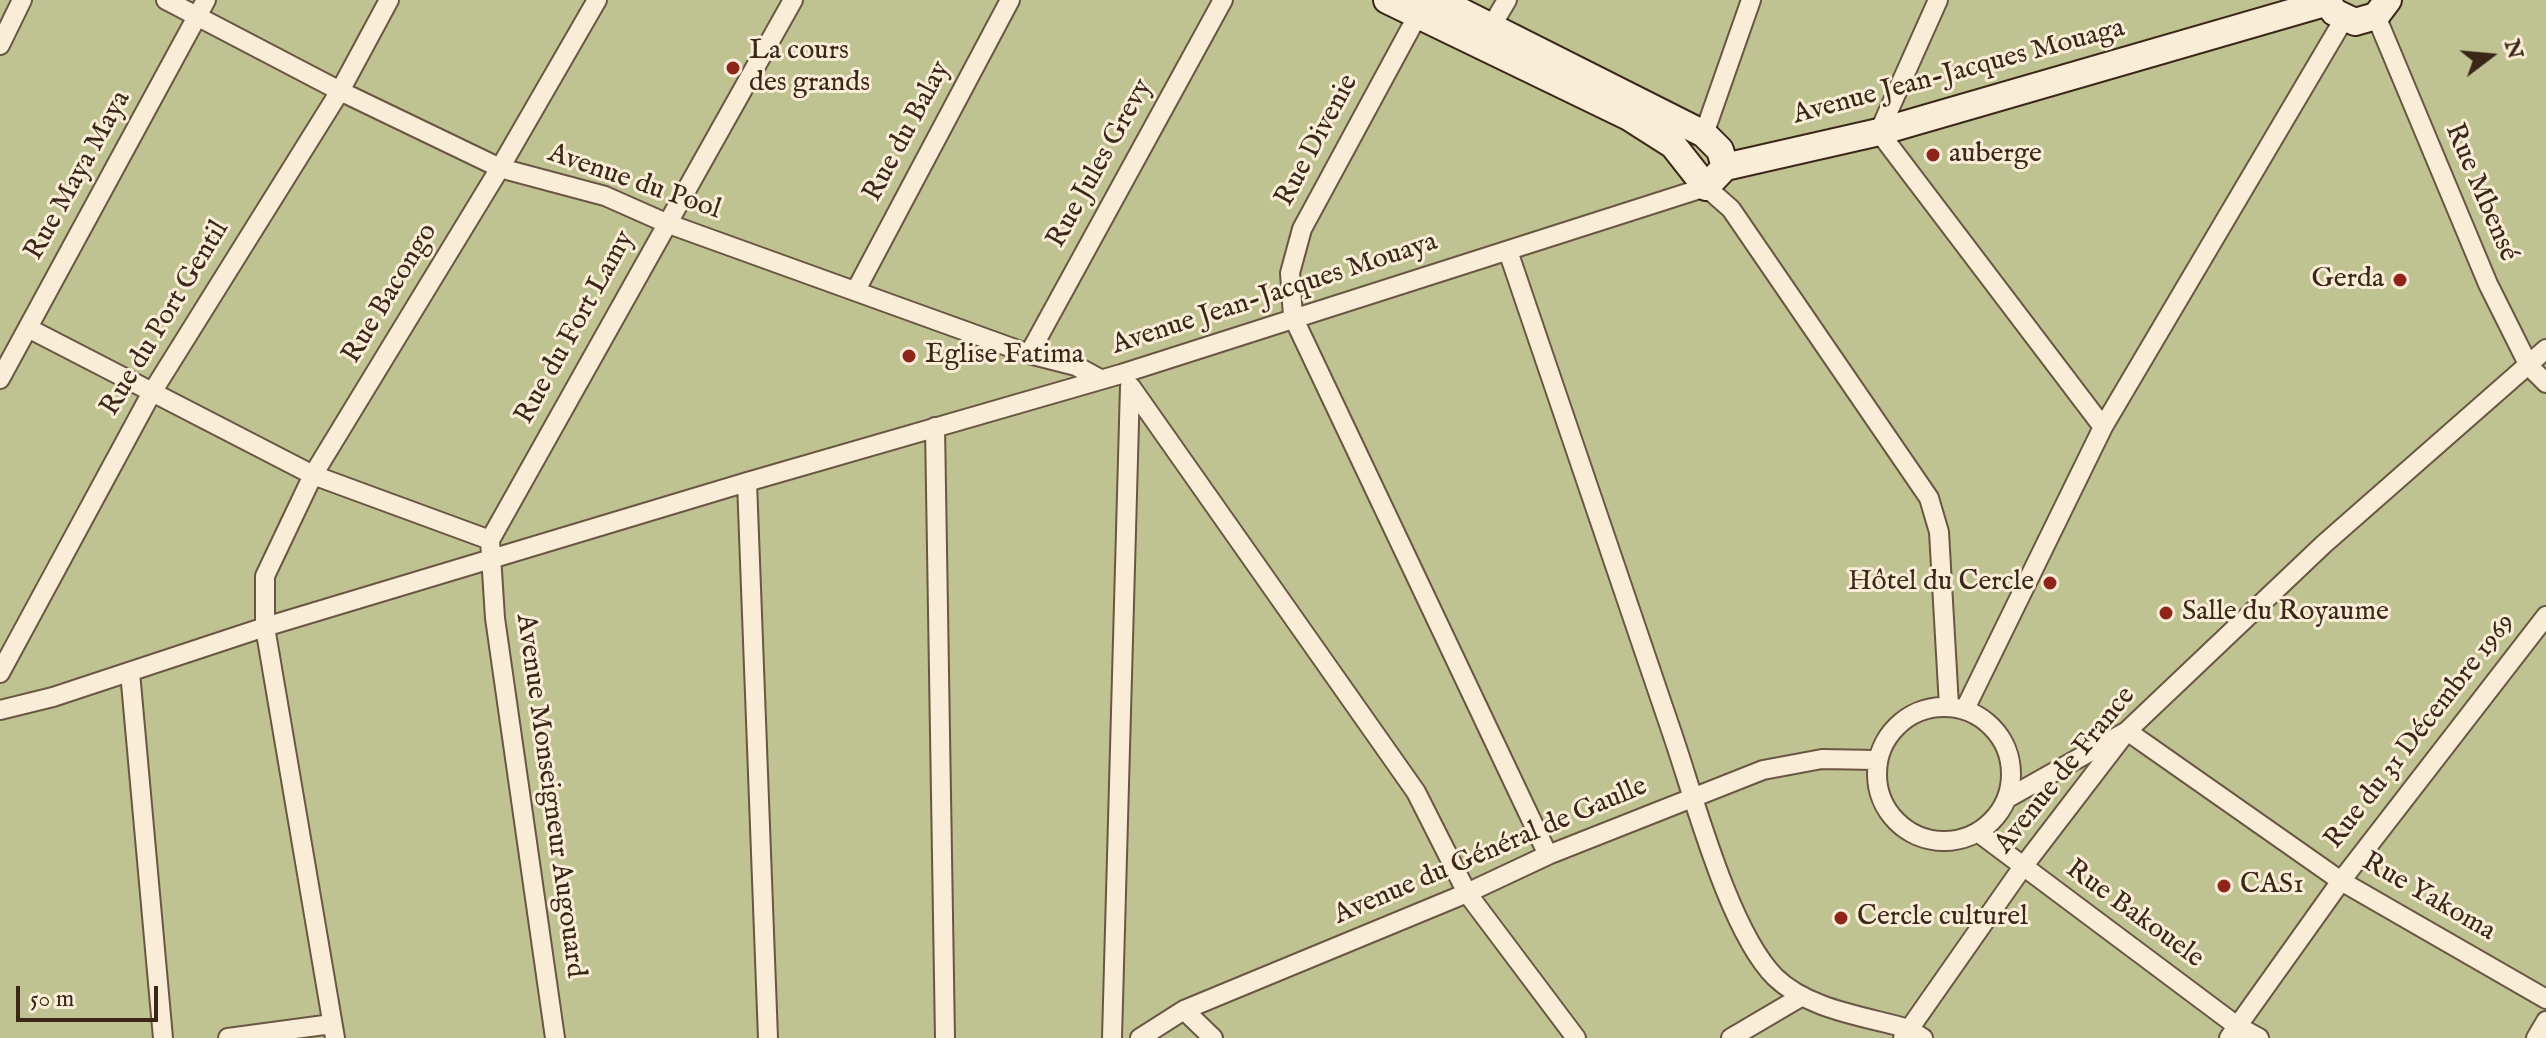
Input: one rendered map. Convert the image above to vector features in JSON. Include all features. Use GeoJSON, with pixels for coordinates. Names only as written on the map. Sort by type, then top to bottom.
{"type":"FeatureCollection","features":[{"type":"Feature","properties":{"kind":"street"},"geometry":{"type":"LineString","coordinates":[[0,45],[22,0]]}},
{"type":"Feature","properties":{"kind":"street","name":"Avenue du Pool"},"geometry":{"type":"LineString","coordinates":[[166,0],[202,8],[340,91],[500,168],[605,196],[666,223],[1029,354],[1076,366],[1100,379]]}},
{"type":"Feature","properties":{"kind":"street","name":"Rue du Port Gentil"},"geometry":{"type":"LineString","coordinates":[[0,673],[151,394],[340,91],[389,0]]}},
{"type":"Feature","properties":{"kind":"street","name":"Rue Bacongo"},"geometry":{"type":"LineString","coordinates":[[333,1031],[265,627],[265,576],[313,475],[500,168],[597,0]]}},
{"type":"Feature","properties":{"kind":"street","name":"Rue du Fort Lamy"},"geometry":{"type":"LineString","coordinates":[[490,540],[793,0]]}},
{"type":"Feature","properties":{"kind":"street","name":"Rue du Balay"},"geometry":{"type":"LineString","coordinates":[[856,290],[1010,0]]}},
{"type":"Feature","properties":{"kind":"street","name":"Rue Jules Grevy"},"geometry":{"type":"LineString","coordinates":[[1029,354],[1223,0]]}},
{"type":"Feature","properties":{"kind":"street"},"geometry":{"type":"LineString","coordinates":[[1387,0],[1427,5],[1491,27],[1704,134],[1720,150],[1731,209]]}},
{"type":"Feature","properties":{"kind":"street"},"geometry":{"type":"LineString","coordinates":[[1491,27],[1507,0]]}},
{"type":"Feature","properties":{"kind":"street"},"geometry":{"type":"LineString","coordinates":[[1704,134],[1751,0]]}},
{"type":"Feature","properties":{"kind":"street"},"geometry":{"type":"LineString","coordinates":[[1938,0],[1879,132],[2103,427]]}},
{"type":"Feature","properties":{"kind":"street"},"geometry":{"type":"LineString","coordinates":[[1427,5],[1629,117],[1673,145],[1706,187],[1731,209],[1929,498],[1939,532],[1957,708]]}},
{"type":"Feature","properties":{"kind":"street","name":"Rue Divenie"},"geometry":{"type":"LineString","coordinates":[[1293,317],[1290,273],[1302,229],[1427,5]]}},
{"type":"Feature","properties":{"kind":"street"},"geometry":{"type":"LineString","coordinates":[[1957,708],[2103,427],[2333,7]]}},
{"type":"Feature","properties":{"kind":"street","name":"Avenue Jean-Jacques Mouaga"},"geometry":{"type":"LineString","coordinates":[[1725,167],[1879,132],[2333,7],[2355,22],[2382,8]]}},
{"type":"Feature","properties":{"kind":"street","name":"Rue Maya Maya"},"geometry":{"type":"LineString","coordinates":[[0,379],[202,8]]}},
{"type":"Feature","properties":{"kind":"street","name":"Rue Mbensé"},"geometry":{"type":"LineString","coordinates":[[2382,8],[2488,284],[2529,366],[2546,383]]}},
{"type":"Feature","properties":{"kind":"street"},"geometry":{"type":"LineString","coordinates":[[1706,187],[1725,167]]}},
{"type":"Feature","properties":{"kind":"street","name":"Avenue Jean-Jacques Mouaya"},"geometry":{"type":"LineString","coordinates":[[0,710],[130,672],[265,627],[935,427],[1100,379],[1126,381],[1293,317],[1706,187]]}},
{"type":"Feature","properties":{"kind":"street"},"geometry":{"type":"LineString","coordinates":[[1508,251],[1694,798],[1730,900],[1752,947],[1773,975],[1799,998],[1911,1035]]}},
{"type":"Feature","properties":{"kind":"street"},"geometry":{"type":"LineString","coordinates":[[1293,317],[1548,855]]}},
{"type":"Feature","properties":{"kind":"street"},"geometry":{"type":"LineString","coordinates":[[28,328],[313,475],[490,540],[491,561]]}},
{"type":"Feature","properties":{"kind":"street","name":"Avenue de France"},"geometry":{"type":"LineString","coordinates":[[1911,1035],[2022,868],[2127,731],[2324,544],[2546,349]]}},
{"type":"Feature","properties":{"kind":"street"},"geometry":{"type":"LineString","coordinates":[[1126,381],[1416,792],[1467,893],[1576,1038]]}},
{"type":"Feature","properties":{"kind":"street"},"geometry":{"type":"LineString","coordinates":[[1112,1038],[1126,381]]}},
{"type":"Feature","properties":{"kind":"street"},"geometry":{"type":"LineString","coordinates":[[935,427],[945,1038]]}},
{"type":"Feature","properties":{"kind":"street"},"geometry":{"type":"LineString","coordinates":[[747,482],[768,1038]]}},
{"type":"Feature","properties":{"kind":"street","name":"Avenue Monseigneur Augouard"},"geometry":{"type":"LineString","coordinates":[[491,561],[495,618],[555,1038]]}},
{"type":"Feature","properties":{"kind":"street","name":"Rue du 31 Décembre 1969"},"geometry":{"type":"LineString","coordinates":[[2233,1032],[2341,881],[2546,616]]}},
{"type":"Feature","properties":{"kind":"street"},"geometry":{"type":"LineString","coordinates":[[130,672],[163,1038]]}},
{"type":"Feature","properties":{"kind":"street"},"geometry":{"type":"LineString","coordinates":[[1957,708],[1984,719],[2000,735],[2009,755],[2012,776],[2008,798],[1997,818],[1979,833],[1961,840],[1942,842],[1905,830],[1881,799],[1876,760],[1887,738],[1903,720],[1924,709],[1957,708]]}},
{"type":"Feature","properties":{"kind":"street"},"geometry":{"type":"LineString","coordinates":[[2008,798],[2127,731]]}},
{"type":"Feature","properties":{"kind":"street","name":"Rue Yakoma"},"geometry":{"type":"LineString","coordinates":[[2127,731],[2341,881],[2546,999]]}},
{"type":"Feature","properties":{"kind":"street","name":"Avenue du Général de Gaulle"},"geometry":{"type":"LineString","coordinates":[[1140,1038],[1184,1010],[1467,893],[1548,855],[1763,770],[1822,759],[1876,760]]}},
{"type":"Feature","properties":{"kind":"street","name":"Rue Bakouele"},"geometry":{"type":"LineString","coordinates":[[1979,833],[2233,1032],[2259,1038]]}},
{"type":"Feature","properties":{"kind":"street"},"geometry":{"type":"LineString","coordinates":[[1731,1038],[1799,998]]}},
{"type":"Feature","properties":{"kind":"street"},"geometry":{"type":"LineString","coordinates":[[1184,1010],[1213,1038]]}},
{"type":"Feature","properties":{"kind":"street"},"geometry":{"type":"LineString","coordinates":[[2536,1038],[2546,1021]]}},
{"type":"Feature","properties":{"kind":"street"},"geometry":{"type":"LineString","coordinates":[[228,1038],[333,1031]]}},
{"type":"Feature","properties":{"kind":"green space"},"geometry":{"type":"Polygon","coordinates":[[[0,0],[2546,0],[2546,1038],[0,1038],[0,0]]]}},
{"type":"Feature","properties":{"kind":"place","name":"La cours des grands"},"geometry":{"type":"Point","coordinates":[733,68]}},
{"type":"Feature","properties":{"kind":"place","name":"auberge"},"geometry":{"type":"Point","coordinates":[1933,155]}},
{"type":"Feature","properties":{"kind":"place","name":"Gerda"},"geometry":{"type":"Point","coordinates":[2400,280]}},
{"type":"Feature","properties":{"kind":"place","name":"Eglise Fatima"},"geometry":{"type":"Point","coordinates":[909,356]}},
{"type":"Feature","properties":{"kind":"place","name":"Hôtel du Cercle"},"geometry":{"type":"Point","coordinates":[2050,583]}},
{"type":"Feature","properties":{"kind":"place","name":"Salle du Royaume"},"geometry":{"type":"Point","coordinates":[2166,613]}},
{"type":"Feature","properties":{"kind":"place","name":"CAS1"},"geometry":{"type":"Point","coordinates":[2224,886]}},
{"type":"Feature","properties":{"kind":"place","name":"Cercle culturel"},"geometry":{"type":"Point","coordinates":[1841,918]}}]}
